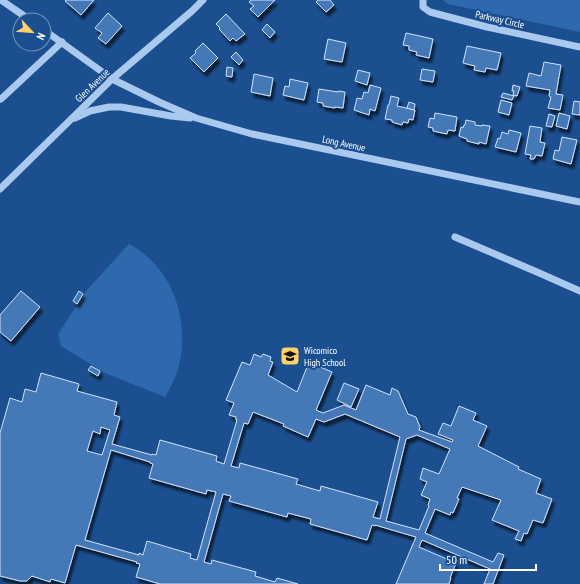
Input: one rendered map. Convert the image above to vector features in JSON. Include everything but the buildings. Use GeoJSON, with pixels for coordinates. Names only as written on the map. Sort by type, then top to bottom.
{"type":"FeatureCollection","features":[{"type":"Feature","properties":{"kind":"street"},"geometry":{"type":"LineString","coordinates":[[1,0],[18,12]]}},
{"type":"Feature","properties":{"kind":"street","name":"Glen Avenue"},"geometry":{"type":"LineString","coordinates":[[0,190],[112,78],[203,0]]}},
{"type":"Feature","properties":{"kind":"street","name":"Parkway Circle"},"geometry":{"type":"LineString","coordinates":[[423,0],[423,7],[430,12],[487,27],[580,47]]}},
{"type":"Feature","properties":{"kind":"street","name":"Long Avenue"},"geometry":{"type":"LineString","coordinates":[[52,35],[112,78],[159,102],[196,118],[252,134],[580,202]]}},
{"type":"Feature","properties":{"kind":"street"},"geometry":{"type":"LineString","coordinates":[[1,100],[62,42]]}},
{"type":"Feature","properties":{"kind":"street"},"geometry":{"type":"LineString","coordinates":[[70,120],[90,111],[110,106],[171,116],[196,118]]}},
{"type":"Feature","properties":{"kind":"street"},"geometry":{"type":"LineString","coordinates":[[455,237],[580,291]]}},
{"type":"Feature","properties":{"kind":"shaded area"},"geometry":{"type":"Polygon","coordinates":[[[443,0],[580,0],[580,32],[448,4],[443,0]]]}},
{"type":"Feature","properties":{"kind":"shaded area"},"geometry":{"type":"Polygon","coordinates":[[[129,244],[144,254],[157,267],[167,281],[175,298],[180,315],[182,333],[178,369],[165,397],[105,373],[61,346],[58,334],[86,291],[129,244]]]}},
{"type":"Feature","properties":{"kind":"place","name":"Wicomico High School"},"geometry":{"type":"Point","coordinates":[290,356]}}]}
